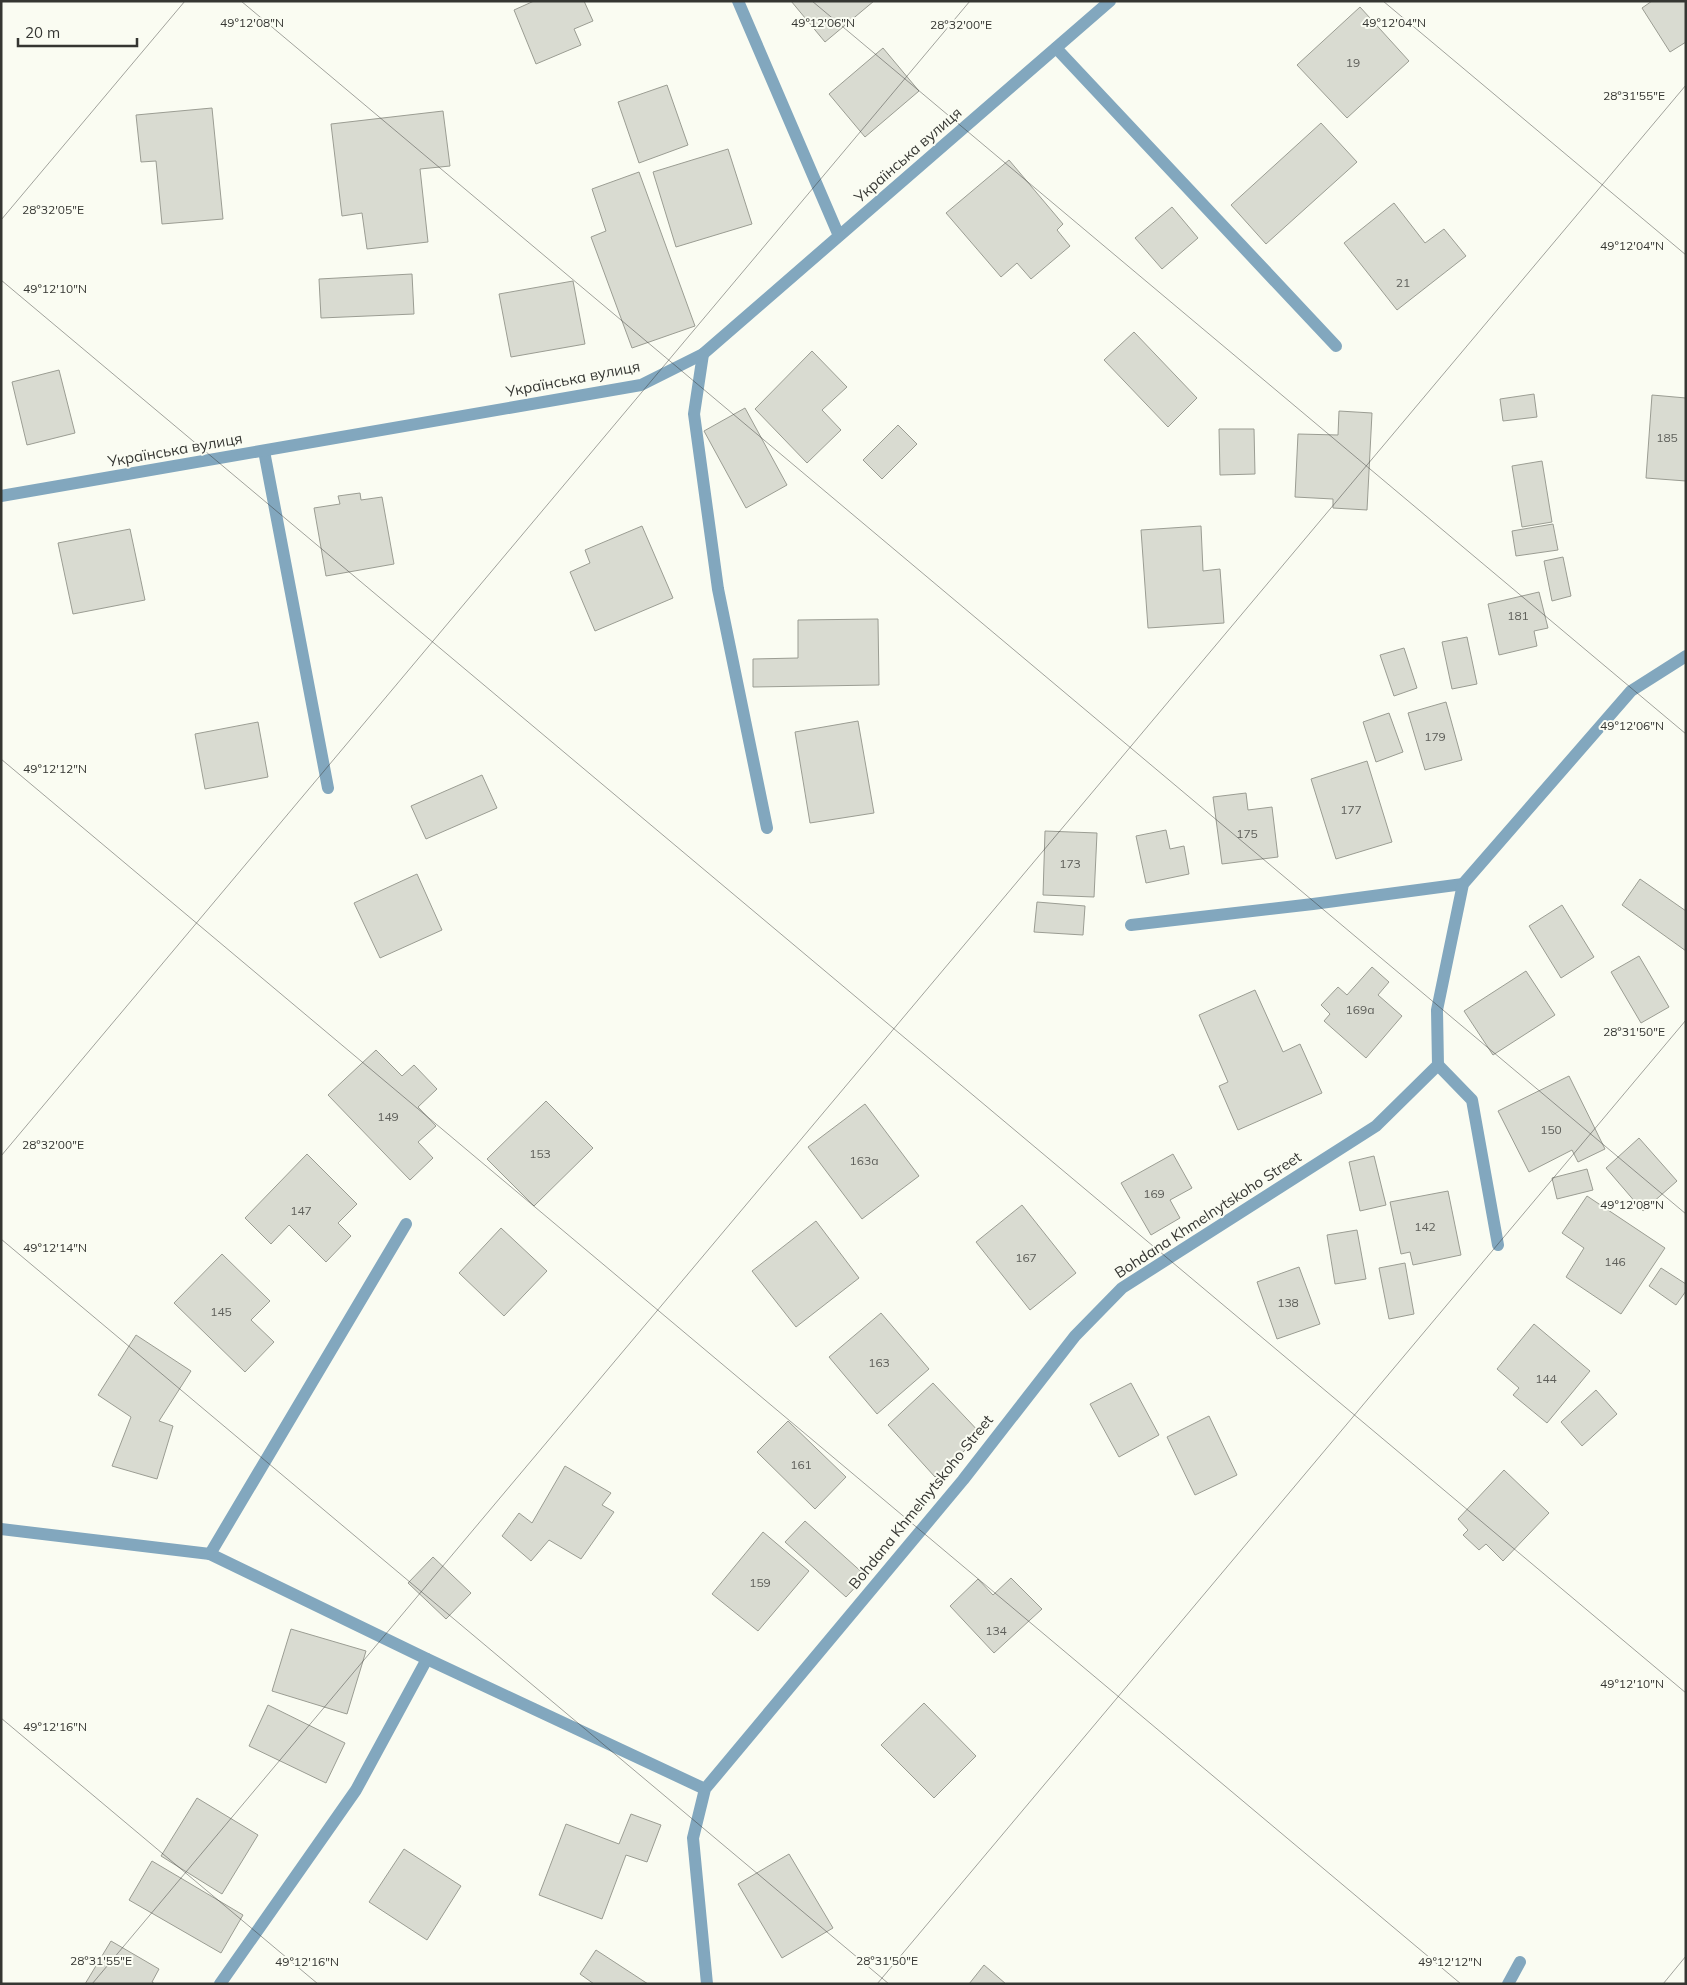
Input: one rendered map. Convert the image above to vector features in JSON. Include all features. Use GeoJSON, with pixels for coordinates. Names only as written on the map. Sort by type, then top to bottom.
{"type":"FeatureCollection","features":[{"type":"Feature","properties":{"kind":"street"},"geometry":{"type":"LineString","coordinates":[[738,1],[839,236]]}},
{"type":"Feature","properties":{"kind":"street","name":"Українська вулиця"},"geometry":{"type":"LineString","coordinates":[[1,496],[641,385],[703,354],[1110,1]]}},
{"type":"Feature","properties":{"kind":"street"},"geometry":{"type":"LineString","coordinates":[[1056,48],[1336,346]]}},
{"type":"Feature","properties":{"kind":"street"},"geometry":{"type":"LineString","coordinates":[[703,354],[694,414],[696,433],[718,589],[767,828]]}},
{"type":"Feature","properties":{"kind":"street"},"geometry":{"type":"LineString","coordinates":[[264,451],[328,788]]}},
{"type":"Feature","properties":{"kind":"street"},"geometry":{"type":"LineString","coordinates":[[1498,1245],[1472,1100],[1438,1065],[1437,1010],[1463,884],[1631,691],[1686,656]]}},
{"type":"Feature","properties":{"kind":"street"},"geometry":{"type":"LineString","coordinates":[[1131,925],[1463,884]]}},
{"type":"Feature","properties":{"kind":"street","name":"Bohdana Khmelnytskoho Street"},"geometry":{"type":"LineString","coordinates":[[707,1984],[693,1838],[705,1789],[963,1480],[1075,1336],[1122,1288],[1376,1126],[1438,1065]]}},
{"type":"Feature","properties":{"kind":"street"},"geometry":{"type":"LineString","coordinates":[[210,1554],[406,1224]]}},
{"type":"Feature","properties":{"kind":"street"},"geometry":{"type":"LineString","coordinates":[[1,1529],[210,1554],[427,1660],[705,1789]]}},
{"type":"Feature","properties":{"kind":"street"},"geometry":{"type":"LineString","coordinates":[[220,1984],[356,1790],[427,1660]]}},
{"type":"Feature","properties":{"kind":"street"},"geometry":{"type":"LineString","coordinates":[[1508,1984],[1520,1962]]}},
{"type":"Feature","properties":{"kind":"building"},"geometry":{"type":"Polygon","coordinates":[[[534,1],[584,1],[593,21],[574,29],[581,45],[536,64],[514,10],[534,1]]]}},
{"type":"Feature","properties":{"kind":"building"},"geometry":{"type":"Polygon","coordinates":[[[791,1],[874,1],[825,42],[791,1]]]}},
{"type":"Feature","properties":{"kind":"building"},"geometry":{"type":"Polygon","coordinates":[[[1652,1],[1686,1],[1686,42],[1670,52],[1642,8],[1652,1]]]}},
{"type":"Feature","properties":{"kind":"building"},"geometry":{"type":"Polygon","coordinates":[[[1360,7],[1409,61],[1347,118],[1297,65],[1360,7]]]}},
{"type":"Feature","properties":{"kind":"building"},"geometry":{"type":"Polygon","coordinates":[[[883,48],[919,91],[865,137],[829,94],[883,48]]]}},
{"type":"Feature","properties":{"kind":"building"},"geometry":{"type":"Polygon","coordinates":[[[667,85],[688,145],[639,163],[618,102],[667,85]]]}},
{"type":"Feature","properties":{"kind":"building"},"geometry":{"type":"Polygon","coordinates":[[[212,108],[223,219],[162,224],[156,161],[141,162],[136,115],[212,108]]]}},
{"type":"Feature","properties":{"kind":"building"},"geometry":{"type":"Polygon","coordinates":[[[443,111],[450,166],[420,169],[428,242],[367,249],[362,213],[342,216],[331,124],[443,111]]]}},
{"type":"Feature","properties":{"kind":"building"},"geometry":{"type":"Polygon","coordinates":[[[1321,123],[1357,162],[1266,244],[1231,205],[1321,123]]]}},
{"type":"Feature","properties":{"kind":"building"},"geometry":{"type":"Polygon","coordinates":[[[728,149],[752,224],[676,247],[653,172],[728,149]]]}},
{"type":"Feature","properties":{"kind":"building"},"geometry":{"type":"Polygon","coordinates":[[[1009,160],[1063,224],[1057,230],[1070,246],[1031,279],[1017,263],[1001,277],[946,213],[1009,160]]]}},
{"type":"Feature","properties":{"kind":"building"},"geometry":{"type":"Polygon","coordinates":[[[639,172],[695,326],[632,348],[591,237],[606,231],[592,189],[639,172]]]}},
{"type":"Feature","properties":{"kind":"building"},"geometry":{"type":"Polygon","coordinates":[[[1394,203],[1425,243],[1444,229],[1466,256],[1397,310],[1344,243],[1394,203]]]}},
{"type":"Feature","properties":{"kind":"building"},"geometry":{"type":"Polygon","coordinates":[[[1172,207],[1198,238],[1162,269],[1135,238],[1172,207]]]}},
{"type":"Feature","properties":{"kind":"building"},"geometry":{"type":"Polygon","coordinates":[[[412,274],[414,314],[321,318],[319,279],[412,274]]]}},
{"type":"Feature","properties":{"kind":"building"},"geometry":{"type":"Polygon","coordinates":[[[573,281],[585,344],[511,357],[499,294],[573,281]]]}},
{"type":"Feature","properties":{"kind":"building"},"geometry":{"type":"Polygon","coordinates":[[[1134,332],[1197,398],[1168,427],[1104,360],[1134,332]]]}},
{"type":"Feature","properties":{"kind":"building"},"geometry":{"type":"Polygon","coordinates":[[[812,351],[847,387],[822,410],[841,430],[807,463],[755,409],[812,351]]]}},
{"type":"Feature","properties":{"kind":"building"},"geometry":{"type":"Polygon","coordinates":[[[59,370],[75,433],[27,445],[12,382],[59,370]]]}},
{"type":"Feature","properties":{"kind":"building"},"geometry":{"type":"Polygon","coordinates":[[[1534,394],[1537,417],[1503,421],[1500,399],[1534,394]]]}},
{"type":"Feature","properties":{"kind":"building"},"geometry":{"type":"Polygon","coordinates":[[[1652,395],[1686,398],[1686,481],[1646,478],[1652,395]]]}},
{"type":"Feature","properties":{"kind":"building"},"geometry":{"type":"Polygon","coordinates":[[[745,408],[787,485],[746,508],[704,431],[745,408]]]}},
{"type":"Feature","properties":{"kind":"building"},"geometry":{"type":"Polygon","coordinates":[[[1339,411],[1372,413],[1367,510],[1333,508],[1333,499],[1295,497],[1298,434],[1338,435],[1339,411]]]}},
{"type":"Feature","properties":{"kind":"building"},"geometry":{"type":"Polygon","coordinates":[[[898,425],[917,444],[882,479],[863,460],[898,425]]]}},
{"type":"Feature","properties":{"kind":"building"},"geometry":{"type":"Polygon","coordinates":[[[1219,429],[1254,429],[1255,474],[1220,475],[1219,429]]]}},
{"type":"Feature","properties":{"kind":"building"},"geometry":{"type":"Polygon","coordinates":[[[1542,461],[1552,522],[1522,527],[1512,466],[1542,461]]]}},
{"type":"Feature","properties":{"kind":"building"},"geometry":{"type":"Polygon","coordinates":[[[360,493],[361,500],[382,497],[394,564],[326,576],[314,508],[340,504],[338,496],[360,493]]]}},
{"type":"Feature","properties":{"kind":"building"},"geometry":{"type":"Polygon","coordinates":[[[1553,524],[1558,550],[1516,556],[1512,531],[1553,524]]]}},
{"type":"Feature","properties":{"kind":"building"},"geometry":{"type":"Polygon","coordinates":[[[642,526],[673,598],[595,631],[570,572],[590,563],[585,550],[642,526]]]}},
{"type":"Feature","properties":{"kind":"building"},"geometry":{"type":"Polygon","coordinates":[[[1201,526],[1203,571],[1220,569],[1224,623],[1148,628],[1141,530],[1201,526]]]}},
{"type":"Feature","properties":{"kind":"building"},"geometry":{"type":"Polygon","coordinates":[[[130,529],[145,600],[73,614],[58,543],[130,529]]]}},
{"type":"Feature","properties":{"kind":"building"},"geometry":{"type":"Polygon","coordinates":[[[1563,557],[1571,596],[1552,601],[1544,561],[1563,557]]]}},
{"type":"Feature","properties":{"kind":"building"},"geometry":{"type":"Polygon","coordinates":[[[1539,592],[1548,628],[1534,631],[1537,646],[1499,655],[1488,604],[1539,592]]]}},
{"type":"Feature","properties":{"kind":"building"},"geometry":{"type":"Polygon","coordinates":[[[878,619],[879,685],[753,687],[753,659],[798,658],[798,620],[878,619]]]}},
{"type":"Feature","properties":{"kind":"building"},"geometry":{"type":"Polygon","coordinates":[[[1467,637],[1477,684],[1452,689],[1442,642],[1467,637]]]}},
{"type":"Feature","properties":{"kind":"building"},"geometry":{"type":"Polygon","coordinates":[[[1404,648],[1417,688],[1394,696],[1380,655],[1404,648]]]}},
{"type":"Feature","properties":{"kind":"building"},"geometry":{"type":"Polygon","coordinates":[[[1446,702],[1462,760],[1425,770],[1408,713],[1446,702]]]}},
{"type":"Feature","properties":{"kind":"building"},"geometry":{"type":"Polygon","coordinates":[[[1389,713],[1403,752],[1376,762],[1363,722],[1389,713]]]}},
{"type":"Feature","properties":{"kind":"building"},"geometry":{"type":"Polygon","coordinates":[[[858,721],[874,813],[810,823],[795,732],[858,721]]]}},
{"type":"Feature","properties":{"kind":"building"},"geometry":{"type":"Polygon","coordinates":[[[258,722],[268,777],[205,789],[195,734],[258,722]]]}},
{"type":"Feature","properties":{"kind":"building"},"geometry":{"type":"Polygon","coordinates":[[[1367,761],[1392,842],[1336,859],[1311,779],[1367,761]]]}},
{"type":"Feature","properties":{"kind":"building"},"geometry":{"type":"Polygon","coordinates":[[[482,775],[497,808],[426,839],[411,806],[482,775]]]}},
{"type":"Feature","properties":{"kind":"building"},"geometry":{"type":"Polygon","coordinates":[[[1246,793],[1248,810],[1272,807],[1278,857],[1222,864],[1213,797],[1246,793]]]}},
{"type":"Feature","properties":{"kind":"building"},"geometry":{"type":"Polygon","coordinates":[[[1166,830],[1170,849],[1184,846],[1189,874],[1146,883],[1136,836],[1166,830]]]}},
{"type":"Feature","properties":{"kind":"building"},"geometry":{"type":"Polygon","coordinates":[[[1045,831],[1097,833],[1094,897],[1043,895],[1045,831]]]}},
{"type":"Feature","properties":{"kind":"building"},"geometry":{"type":"Polygon","coordinates":[[[417,874],[442,930],[380,958],[354,903],[417,874]]]}},
{"type":"Feature","properties":{"kind":"building"},"geometry":{"type":"Polygon","coordinates":[[[1640,879],[1686,911],[1686,951],[1622,905],[1640,879]]]}},
{"type":"Feature","properties":{"kind":"building"},"geometry":{"type":"Polygon","coordinates":[[[1037,902],[1085,906],[1083,935],[1034,932],[1037,902]]]}},
{"type":"Feature","properties":{"kind":"building"},"geometry":{"type":"Polygon","coordinates":[[[1562,905],[1594,957],[1561,978],[1529,926],[1562,905]]]}},
{"type":"Feature","properties":{"kind":"building"},"geometry":{"type":"Polygon","coordinates":[[[1639,956],[1669,1007],[1641,1023],[1611,972],[1639,956]]]}},
{"type":"Feature","properties":{"kind":"building"},"geometry":{"type":"Polygon","coordinates":[[[1372,967],[1389,982],[1378,995],[1402,1016],[1366,1058],[1324,1021],[1330,1014],[1321,1005],[1338,987],[1347,995],[1372,967]]]}},
{"type":"Feature","properties":{"kind":"building"},"geometry":{"type":"Polygon","coordinates":[[[1526,971],[1555,1015],[1493,1055],[1464,1011],[1526,971]]]}},
{"type":"Feature","properties":{"kind":"building"},"geometry":{"type":"Polygon","coordinates":[[[1255,990],[1283,1052],[1300,1044],[1322,1093],[1238,1130],[1219,1086],[1228,1082],[1199,1015],[1255,990]]]}},
{"type":"Feature","properties":{"kind":"building"},"geometry":{"type":"Polygon","coordinates":[[[376,1050],[402,1076],[414,1065],[437,1089],[418,1107],[436,1126],[418,1142],[433,1158],[410,1180],[328,1095],[376,1050]]]}},
{"type":"Feature","properties":{"kind":"building"},"geometry":{"type":"Polygon","coordinates":[[[1569,1076],[1605,1149],[1578,1162],[1572,1150],[1529,1172],[1498,1111],[1569,1076]]]}},
{"type":"Feature","properties":{"kind":"building"},"geometry":{"type":"Polygon","coordinates":[[[546,1101],[593,1148],[534,1206],[487,1159],[546,1101]]]}},
{"type":"Feature","properties":{"kind":"building"},"geometry":{"type":"Polygon","coordinates":[[[865,1104],[919,1176],[862,1219],[808,1147],[865,1104]]]}},
{"type":"Feature","properties":{"kind":"building"},"geometry":{"type":"Polygon","coordinates":[[[1639,1138],[1677,1181],[1643,1211],[1606,1168],[1639,1138]]]}},
{"type":"Feature","properties":{"kind":"building"},"geometry":{"type":"Polygon","coordinates":[[[307,1154],[357,1204],[338,1223],[351,1236],[326,1262],[289,1225],[271,1244],[245,1218],[307,1154]]]}},
{"type":"Feature","properties":{"kind":"building"},"geometry":{"type":"Polygon","coordinates":[[[1173,1154],[1192,1188],[1170,1200],[1180,1218],[1151,1235],[1121,1183],[1173,1154]]]}},
{"type":"Feature","properties":{"kind":"building"},"geometry":{"type":"Polygon","coordinates":[[[1374,1156],[1386,1205],[1360,1211],[1349,1162],[1374,1156]]]}},
{"type":"Feature","properties":{"kind":"building"},"geometry":{"type":"Polygon","coordinates":[[[1587,1169],[1593,1190],[1557,1199],[1552,1178],[1587,1169]]]}},
{"type":"Feature","properties":{"kind":"building"},"geometry":{"type":"Polygon","coordinates":[[[1448,1191],[1461,1255],[1413,1265],[1410,1252],[1401,1254],[1390,1202],[1448,1191]]]}},
{"type":"Feature","properties":{"kind":"building"},"geometry":{"type":"Polygon","coordinates":[[[1587,1196],[1665,1248],[1621,1314],[1566,1277],[1584,1248],[1562,1233],[1587,1196]]]}},
{"type":"Feature","properties":{"kind":"building"},"geometry":{"type":"Polygon","coordinates":[[[1022,1205],[1076,1273],[1030,1310],[976,1242],[1022,1205]]]}},
{"type":"Feature","properties":{"kind":"building"},"geometry":{"type":"Polygon","coordinates":[[[816,1221],[859,1278],[796,1327],[752,1271],[816,1221]]]}},
{"type":"Feature","properties":{"kind":"building"},"geometry":{"type":"Polygon","coordinates":[[[501,1228],[547,1271],[504,1316],[459,1273],[501,1228]]]}},
{"type":"Feature","properties":{"kind":"building"},"geometry":{"type":"Polygon","coordinates":[[[1357,1230],[1366,1279],[1335,1284],[1327,1235],[1357,1230]]]}},
{"type":"Feature","properties":{"kind":"building"},"geometry":{"type":"Polygon","coordinates":[[[222,1254],[270,1301],[251,1320],[274,1342],[245,1372],[174,1303],[222,1254]]]}},
{"type":"Feature","properties":{"kind":"building"},"geometry":{"type":"Polygon","coordinates":[[[1405,1263],[1414,1314],[1389,1319],[1379,1268],[1405,1263]]]}},
{"type":"Feature","properties":{"kind":"building"},"geometry":{"type":"Polygon","coordinates":[[[1299,1267],[1320,1324],[1277,1339],[1257,1282],[1299,1267]]]}},
{"type":"Feature","properties":{"kind":"building"},"geometry":{"type":"Polygon","coordinates":[[[1661,1268],[1686,1284],[1686,1291],[1676,1305],[1649,1286],[1661,1268]]]}},
{"type":"Feature","properties":{"kind":"building"},"geometry":{"type":"Polygon","coordinates":[[[881,1313],[929,1369],[877,1414],[829,1357],[881,1313]]]}},
{"type":"Feature","properties":{"kind":"building"},"geometry":{"type":"Polygon","coordinates":[[[1534,1324],[1590,1371],[1547,1423],[1513,1395],[1519,1388],[1497,1369],[1534,1324]]]}},
{"type":"Feature","properties":{"kind":"building"},"geometry":{"type":"Polygon","coordinates":[[[136,1335],[191,1371],[159,1421],[173,1426],[157,1479],[112,1466],[131,1417],[98,1395],[136,1335]]]}},
{"type":"Feature","properties":{"kind":"building"},"geometry":{"type":"Polygon","coordinates":[[[933,1383],[982,1435],[935,1477],[888,1425],[933,1383]]]}},
{"type":"Feature","properties":{"kind":"building"},"geometry":{"type":"Polygon","coordinates":[[[1131,1383],[1159,1435],[1119,1457],[1090,1404],[1131,1383]]]}},
{"type":"Feature","properties":{"kind":"building"},"geometry":{"type":"Polygon","coordinates":[[[1596,1390],[1617,1414],[1582,1446],[1561,1422],[1596,1390]]]}},
{"type":"Feature","properties":{"kind":"building"},"geometry":{"type":"Polygon","coordinates":[[[1209,1416],[1237,1475],[1195,1495],[1167,1437],[1209,1416]]]}},
{"type":"Feature","properties":{"kind":"building"},"geometry":{"type":"Polygon","coordinates":[[[788,1421],[846,1477],[815,1509],[757,1452],[788,1421]]]}},
{"type":"Feature","properties":{"kind":"building"},"geometry":{"type":"Polygon","coordinates":[[[565,1466],[611,1493],[602,1505],[614,1512],[581,1559],[549,1540],[531,1561],[502,1536],[519,1513],[532,1523],[565,1466]]]}},
{"type":"Feature","properties":{"kind":"building"},"geometry":{"type":"Polygon","coordinates":[[[1504,1470],[1549,1513],[1503,1561],[1486,1544],[1479,1550],[1463,1535],[1468,1530],[1458,1519],[1504,1470]]]}},
{"type":"Feature","properties":{"kind":"building"},"geometry":{"type":"Polygon","coordinates":[[[805,1521],[866,1576],[846,1597],[785,1542],[805,1521]]]}},
{"type":"Feature","properties":{"kind":"building"},"geometry":{"type":"Polygon","coordinates":[[[763,1532],[809,1571],[758,1631],[712,1594],[763,1532]]]}},
{"type":"Feature","properties":{"kind":"building"},"geometry":{"type":"Polygon","coordinates":[[[433,1557],[471,1593],[446,1619],[408,1583],[433,1557]]]}},
{"type":"Feature","properties":{"kind":"building"},"geometry":{"type":"Polygon","coordinates":[[[1011,1578],[1042,1609],[994,1653],[950,1606],[978,1579],[993,1595],[1011,1578]]]}},
{"type":"Feature","properties":{"kind":"building"},"geometry":{"type":"Polygon","coordinates":[[[291,1629],[366,1651],[347,1714],[272,1691],[291,1629]]]}},
{"type":"Feature","properties":{"kind":"building"},"geometry":{"type":"Polygon","coordinates":[[[924,1703],[976,1756],[934,1798],[881,1745],[924,1703]]]}},
{"type":"Feature","properties":{"kind":"building"},"geometry":{"type":"Polygon","coordinates":[[[268,1705],[345,1743],[326,1783],[249,1746],[268,1705]]]}},
{"type":"Feature","properties":{"kind":"building"},"geometry":{"type":"Polygon","coordinates":[[[197,1798],[258,1835],[222,1894],[161,1856],[197,1798]]]}},
{"type":"Feature","properties":{"kind":"building"},"geometry":{"type":"Polygon","coordinates":[[[631,1814],[661,1825],[647,1862],[626,1855],[602,1919],[539,1895],[566,1824],[619,1844],[631,1814]]]}},
{"type":"Feature","properties":{"kind":"building"},"geometry":{"type":"Polygon","coordinates":[[[404,1849],[461,1886],[427,1940],[369,1902],[404,1849]]]}},
{"type":"Feature","properties":{"kind":"building"},"geometry":{"type":"Polygon","coordinates":[[[789,1854],[833,1928],[782,1958],[738,1884],[789,1854]]]}},
{"type":"Feature","properties":{"kind":"building"},"geometry":{"type":"Polygon","coordinates":[[[152,1861],[243,1915],[221,1953],[129,1900],[152,1861]]]}},
{"type":"Feature","properties":{"kind":"building"},"geometry":{"type":"Polygon","coordinates":[[[111,1941],[159,1969],[152,1982],[155,1984],[85,1984],[111,1941]]]}},
{"type":"Feature","properties":{"kind":"building"},"geometry":{"type":"Polygon","coordinates":[[[596,1950],[648,1984],[594,1984],[580,1974],[596,1950]]]}},
{"type":"Feature","properties":{"kind":"building"},"geometry":{"type":"Polygon","coordinates":[[[984,1965],[1006,1984],[969,1984],[984,1965]]]}}]}
